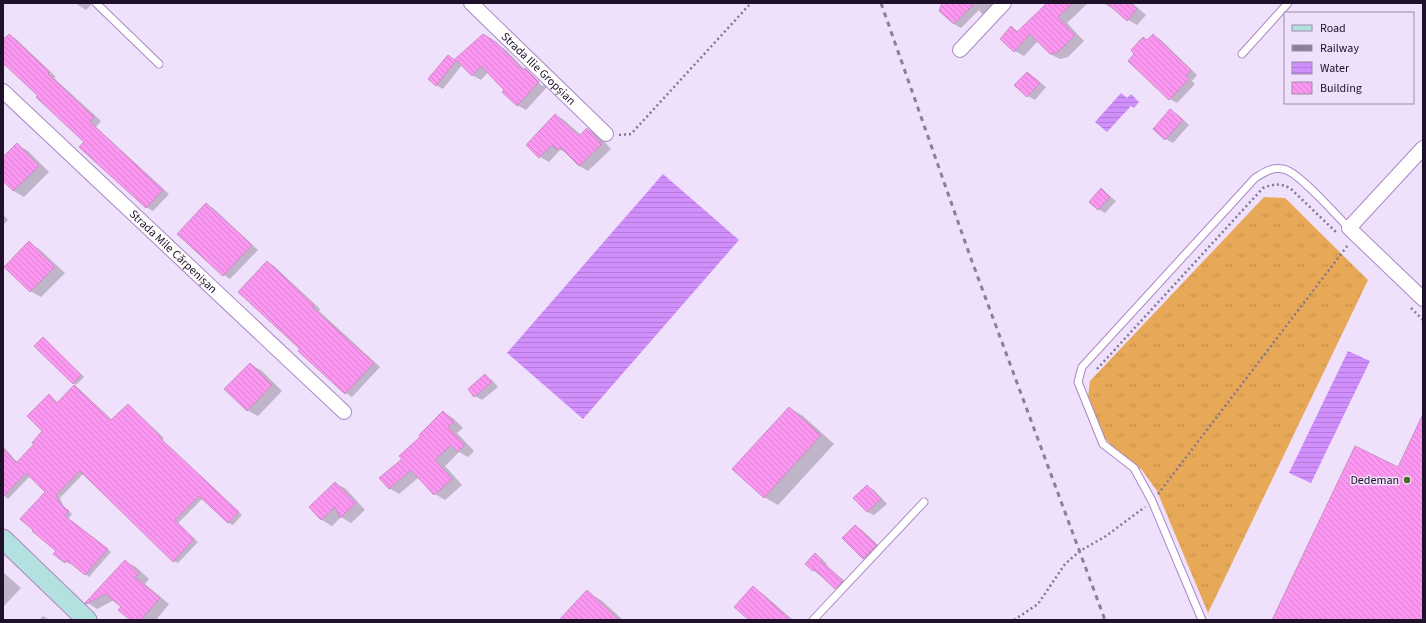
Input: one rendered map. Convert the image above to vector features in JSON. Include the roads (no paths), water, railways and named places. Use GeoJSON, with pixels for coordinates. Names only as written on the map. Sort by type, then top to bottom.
{"type":"FeatureCollection","features":[{"type":"Feature","properties":{"kind":"street","name":"Strada Ilie Gropșian"},"geometry":{"type":"LineString","coordinates":[[471,3],[606,134]]}},
{"type":"Feature","properties":{"kind":"street"},"geometry":{"type":"LineString","coordinates":[[960,50],[1004,3]]}},
{"type":"Feature","properties":{"kind":"street","name":"Strada Mile Cărpenișan"},"geometry":{"type":"LineString","coordinates":[[3,91],[344,412]]}},
{"type":"Feature","properties":{"kind":"street"},"geometry":{"type":"LineString","coordinates":[[1423,148],[1343,231],[1423,299]]}},
{"type":"Feature","properties":{"kind":"street"},"geometry":{"type":"LineString","coordinates":[[3,539],[86,620]]}},
{"type":"Feature","properties":{"kind":"lane"},"geometry":{"type":"LineString","coordinates":[[96,3],[158,64]]}},
{"type":"Feature","properties":{"kind":"lane"},"geometry":{"type":"LineString","coordinates":[[1242,54],[1288,3]]}},
{"type":"Feature","properties":{"kind":"lane"},"geometry":{"type":"LineString","coordinates":[[1202,620],[1152,501],[1134,468],[1102,444],[1078,382],[1082,367],[1255,178],[1268,170],[1284,168],[1299,177],[1343,231]]}},
{"type":"Feature","properties":{"kind":"lane"},"geometry":{"type":"LineString","coordinates":[[813,620],[924,502]]}},
{"type":"Feature","properties":{"kind":"water"},"geometry":{"type":"Polygon","coordinates":[[[1121,93],[1127,98],[1131,94],[1139,102],[1134,108],[1131,106],[1107,132],[1095,122],[1121,93]]]}},
{"type":"Feature","properties":{"kind":"water"},"geometry":{"type":"Polygon","coordinates":[[[663,174],[739,240],[583,419],[507,353],[663,174]]]}},
{"type":"Feature","properties":{"kind":"water"},"geometry":{"type":"Polygon","coordinates":[[[1348,351],[1370,361],[1311,483],[1289,473],[1348,351]]]}},
{"type":"Feature","properties":{"kind":"railway"},"geometry":{"type":"LineString","coordinates":[[881,3],[970,256],[1105,620]]}},
{"type":"Feature","properties":{"kind":"place","name":"Dedeman"},"geometry":{"type":"Point","coordinates":[1407,480]}}]}
